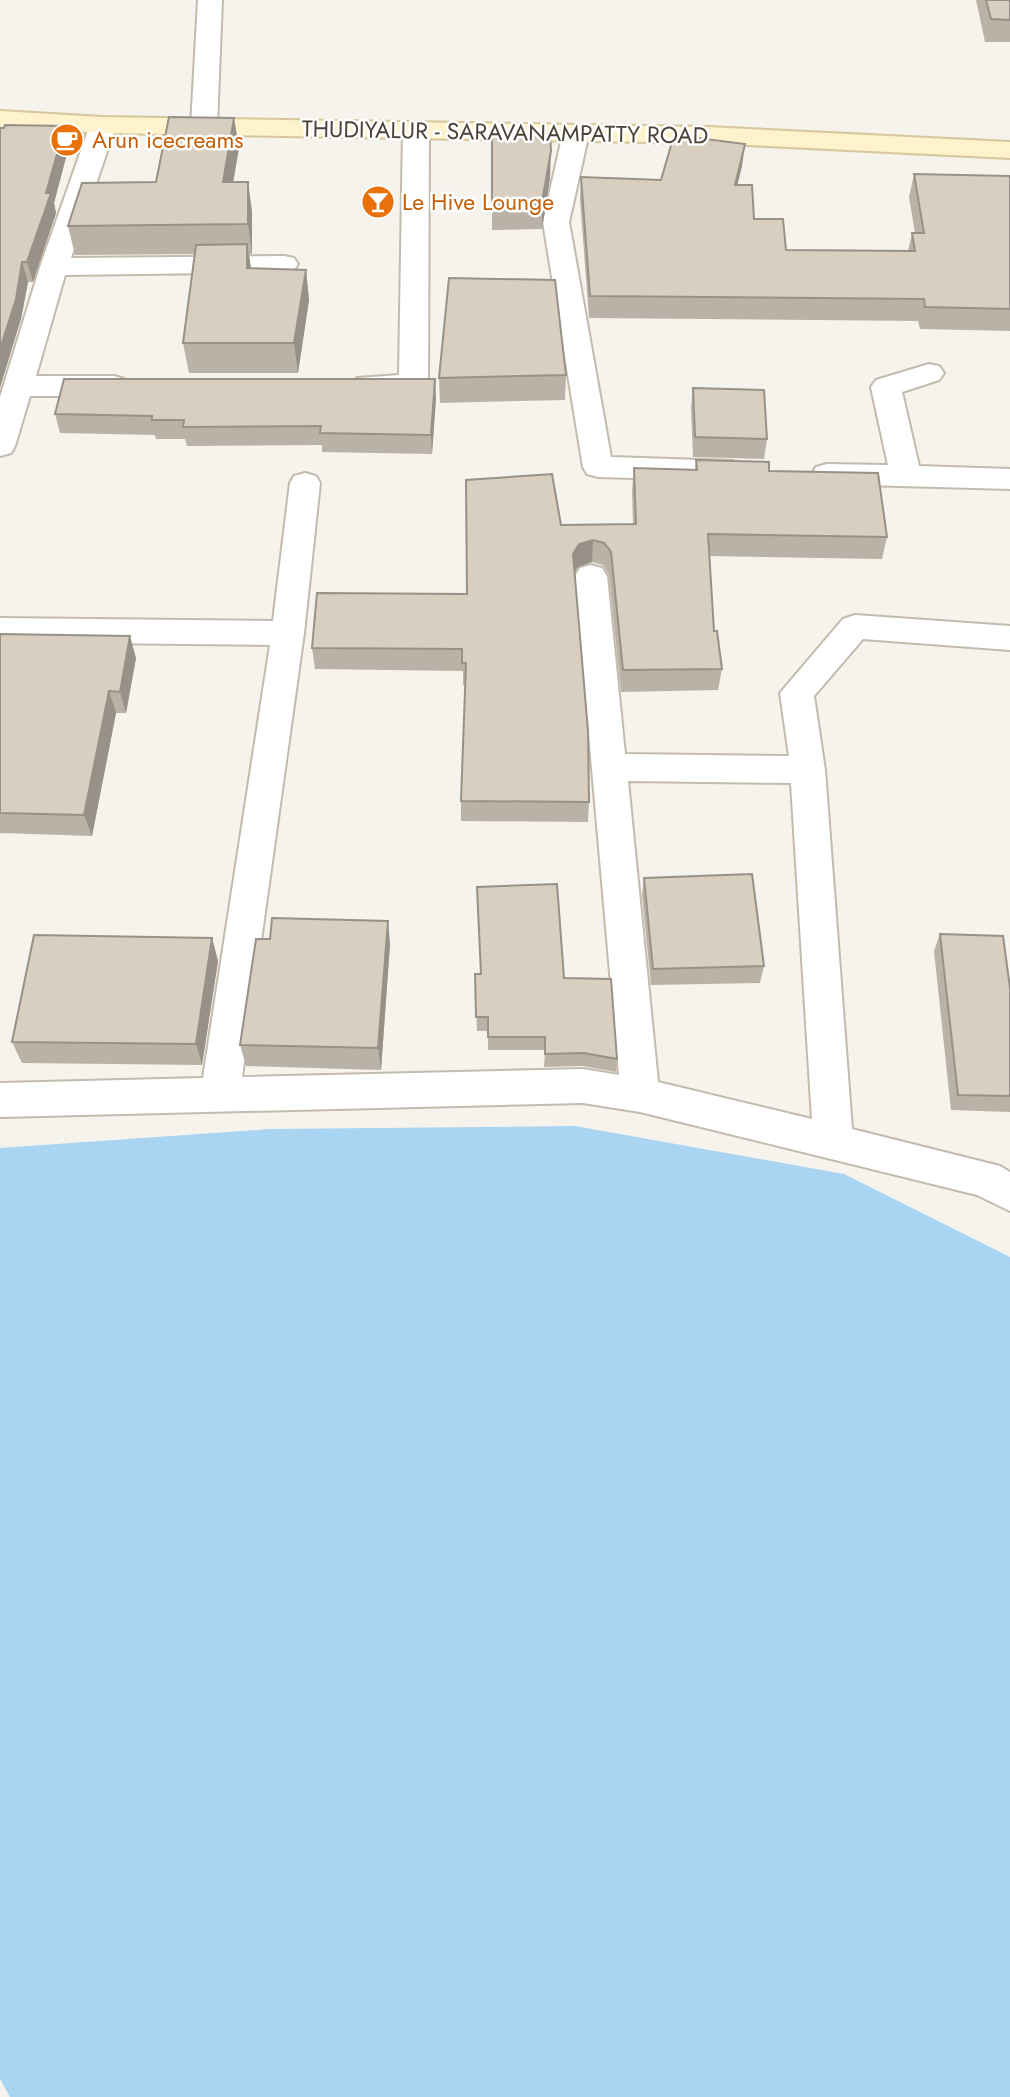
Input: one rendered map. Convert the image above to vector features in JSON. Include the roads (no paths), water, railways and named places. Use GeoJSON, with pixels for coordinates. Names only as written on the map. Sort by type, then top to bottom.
{"type":"FeatureCollection","features":[{"type":"Feature","properties":{"kind":"main road","name":"THUDIYALUR - SARAVANAMPATTY ROAD"},"geometry":{"type":"LineString","coordinates":[[0,119],[103,125],[708,135],[1010,150]]}},
{"type":"Feature","properties":{"kind":"street"},"geometry":{"type":"LineString","coordinates":[[204,126],[210,0]]}},
{"type":"Feature","properties":{"kind":"street"},"geometry":{"type":"LineString","coordinates":[[0,446],[54,267],[103,125]]}},
{"type":"Feature","properties":{"kind":"street"},"geometry":{"type":"LineString","coordinates":[[345,385],[413,385],[416,130]]}},
{"type":"Feature","properties":{"kind":"street"},"geometry":{"type":"LineString","coordinates":[[576,133],[556,222],[598,467],[758,472]]}},
{"type":"Feature","properties":{"kind":"street"},"geometry":{"type":"LineString","coordinates":[[54,267],[284,264]]}},
{"type":"Feature","properties":{"kind":"street"},"geometry":{"type":"LineString","coordinates":[[906,476],[886,387],[929,373]]}},
{"type":"Feature","properties":{"kind":"street"},"geometry":{"type":"LineString","coordinates":[[19,386],[141,386]]}},
{"type":"Feature","properties":{"kind":"street"},"geometry":{"type":"LineString","coordinates":[[799,473],[1010,479]]}},
{"type":"Feature","properties":{"kind":"street"},"geometry":{"type":"LineString","coordinates":[[220,1095],[288,633],[305,483]]}},
{"type":"Feature","properties":{"kind":"street"},"geometry":{"type":"LineString","coordinates":[[591,576],[640,1095]]}},
{"type":"Feature","properties":{"kind":"street"},"geometry":{"type":"LineString","coordinates":[[833,1142],[808,770],[797,693],[855,628],[1010,638]]}},
{"type":"Feature","properties":{"kind":"street"},"geometry":{"type":"LineString","coordinates":[[0,630],[288,633]]}},
{"type":"Feature","properties":{"kind":"street"},"geometry":{"type":"LineString","coordinates":[[610,767],[808,770]]}},
{"type":"Feature","properties":{"kind":"street"},"geometry":{"type":"LineString","coordinates":[[0,1100],[583,1086],[640,1095],[986,1179],[1010,1193]]}},
{"type":"Feature","properties":{"kind":"water"},"geometry":{"type":"Polygon","coordinates":[[[575,1126],[844,1174],[1010,1257],[1010,2097],[10,2097],[0,2079],[0,1148],[270,1129],[575,1126]]]}},
{"type":"Feature","properties":{"kind":"place","name":"Arun icecreams"},"geometry":{"type":"Point","coordinates":[67,140]}},
{"type":"Feature","properties":{"kind":"place","name":"Le Hive Lounge"},"geometry":{"type":"Point","coordinates":[378,202]}}]}
